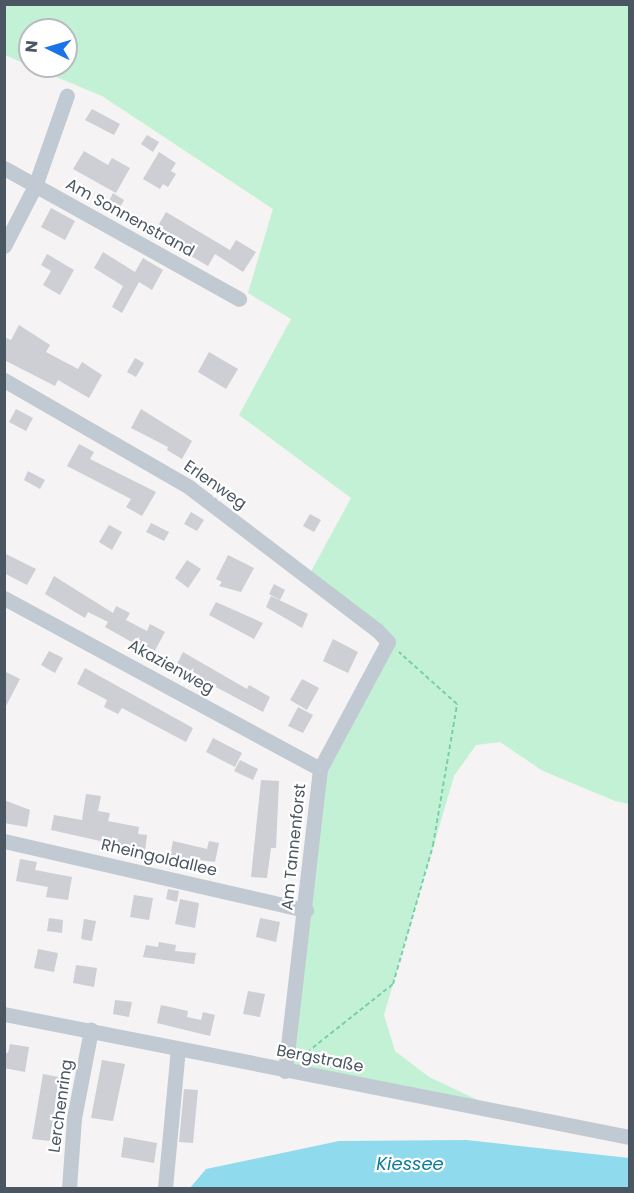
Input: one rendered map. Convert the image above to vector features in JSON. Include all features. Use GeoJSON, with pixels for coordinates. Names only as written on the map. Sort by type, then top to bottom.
{"type":"FeatureCollection","features":[{"type":"Feature","properties":{"kind":"street"},"geometry":{"type":"LineString","coordinates":[[4,246],[35,186],[67,95]]}},
{"type":"Feature","properties":{"kind":"street","name":"Am Sonnenstrand"},"geometry":{"type":"LineString","coordinates":[[4,168],[239,299]]}},
{"type":"Feature","properties":{"kind":"street","name":"Erlenweg"},"geometry":{"type":"LineString","coordinates":[[4,380],[189,487],[377,630],[388,642]]}},
{"type":"Feature","properties":{"kind":"street","name":"Akazienweg"},"geometry":{"type":"LineString","coordinates":[[4,598],[320,769]]}},
{"type":"Feature","properties":{"kind":"street","name":"Am Tannenforst"},"geometry":{"type":"LineString","coordinates":[[285,1071],[306,910],[320,769],[388,642]]}},
{"type":"Feature","properties":{"kind":"street","name":"Rheingoldallee"},"geometry":{"type":"LineString","coordinates":[[4,841],[306,910]]}},
{"type":"Feature","properties":{"kind":"street","name":"Bergstraße"},"geometry":{"type":"LineString","coordinates":[[4,1014],[630,1137]]}},
{"type":"Feature","properties":{"kind":"street","name":"Lerchenring"},"geometry":{"type":"LineString","coordinates":[[69,1188],[74,1118],[91,1030]]}},
{"type":"Feature","properties":{"kind":"street"},"geometry":{"type":"LineString","coordinates":[[165,1188],[178,1049]]}},
{"type":"Feature","properties":{"kind":"path"},"geometry":{"type":"LineString","coordinates":[[285,1071],[393,984],[434,845],[457,704],[388,642]]}},
{"type":"Feature","properties":{"kind":"green space"},"geometry":{"type":"Polygon","coordinates":[[[4,5],[629,5],[629,804],[615,801],[543,771],[500,742],[476,745],[454,776],[384,1015],[395,1051],[429,1077],[501,1111],[285,1071],[320,769],[388,642],[308,577],[351,498],[239,415],[291,319],[248,293],[273,209],[102,96],[59,78],[78,78],[78,18],[18,18],[18,61],[5,55],[4,5]]]}},
{"type":"Feature","properties":{"kind":"water","name":"Kiessee"},"geometry":{"type":"Polygon","coordinates":[[[466,1140],[629,1158],[629,1188],[190,1188],[206,1169],[339,1141],[466,1140]]]}},
{"type":"Feature","properties":{"kind":"building"},"geometry":{"type":"Polygon","coordinates":[[[92,109],[120,124],[114,135],[85,120],[92,109]]]}},
{"type":"Feature","properties":{"kind":"building"},"geometry":{"type":"Polygon","coordinates":[[[147,135],[159,142],[153,152],[141,144],[147,135]]]}},
{"type":"Feature","properties":{"kind":"building"},"geometry":{"type":"Polygon","coordinates":[[[84,151],[108,165],[112,158],[130,168],[116,193],[73,169],[84,151]]]}},
{"type":"Feature","properties":{"kind":"building"},"geometry":{"type":"Polygon","coordinates":[[[159,152],[176,163],[171,171],[176,174],[168,187],[163,184],[160,189],[143,179],[159,152]]]}},
{"type":"Feature","properties":{"kind":"building"},"geometry":{"type":"Polygon","coordinates":[[[113,193],[124,200],[119,209],[108,203],[113,193]]]}},
{"type":"Feature","properties":{"kind":"building"},"geometry":{"type":"Polygon","coordinates":[[[51,208],[75,221],[65,240],[41,227],[51,208]]]}},
{"type":"Feature","properties":{"kind":"building"},"geometry":{"type":"Polygon","coordinates":[[[166,212],[230,250],[236,240],[256,252],[243,272],[215,254],[208,266],[153,234],[166,212]]]}},
{"type":"Feature","properties":{"kind":"building"},"geometry":{"type":"Polygon","coordinates":[[[103,252],[135,272],[143,258],[163,270],[152,290],[139,282],[122,313],[112,307],[123,286],[94,268],[103,252]]]}},
{"type":"Feature","properties":{"kind":"building"},"geometry":{"type":"Polygon","coordinates":[[[47,254],[74,270],[60,295],[43,285],[51,271],[41,265],[47,254]]]}},
{"type":"Feature","properties":{"kind":"building"},"geometry":{"type":"Polygon","coordinates":[[[19,325],[50,345],[46,352],[78,369],[82,362],[102,375],[89,398],[58,380],[55,386],[4,360],[4,337],[11,340],[19,325]]]}},
{"type":"Feature","properties":{"kind":"building"},"geometry":{"type":"Polygon","coordinates":[[[209,352],[238,369],[226,389],[198,372],[209,352]]]}},
{"type":"Feature","properties":{"kind":"building"},"geometry":{"type":"Polygon","coordinates":[[[135,358],[144,363],[136,377],[127,372],[135,358]]]}},
{"type":"Feature","properties":{"kind":"building"},"geometry":{"type":"Polygon","coordinates":[[[16,409],[33,418],[26,431],[9,422],[16,409]]]}},
{"type":"Feature","properties":{"kind":"building"},"geometry":{"type":"Polygon","coordinates":[[[141,409],[192,441],[182,459],[167,450],[168,447],[131,428],[141,409]]]}},
{"type":"Feature","properties":{"kind":"building"},"geometry":{"type":"Polygon","coordinates":[[[79,444],[94,452],[90,459],[156,492],[142,516],[126,507],[131,499],[67,466],[79,444]]]}},
{"type":"Feature","properties":{"kind":"building"},"geometry":{"type":"Polygon","coordinates":[[[28,471],[45,480],[40,489],[24,480],[28,471]]]}},
{"type":"Feature","properties":{"kind":"building"},"geometry":{"type":"Polygon","coordinates":[[[191,512],[204,520],[197,531],[184,524],[191,512]]]}},
{"type":"Feature","properties":{"kind":"building"},"geometry":{"type":"Polygon","coordinates":[[[310,514],[321,520],[314,532],[303,526],[310,514]]]}},
{"type":"Feature","properties":{"kind":"building"},"geometry":{"type":"Polygon","coordinates":[[[151,523],[169,532],[164,541],[146,532],[151,523]]]}},
{"type":"Feature","properties":{"kind":"building"},"geometry":{"type":"Polygon","coordinates":[[[109,525],[122,532],[112,550],[99,542],[109,525]]]}},
{"type":"Feature","properties":{"kind":"building"},"geometry":{"type":"Polygon","coordinates":[[[4,553],[36,569],[27,585],[4,573],[4,553]]]}},
{"type":"Feature","properties":{"kind":"building"},"geometry":{"type":"Polygon","coordinates":[[[228,555],[254,568],[241,592],[219,586],[222,582],[216,579],[228,555]]]}},
{"type":"Feature","properties":{"kind":"building"},"geometry":{"type":"Polygon","coordinates":[[[187,560],[201,569],[188,588],[175,578],[187,560]]]}},
{"type":"Feature","properties":{"kind":"building"},"geometry":{"type":"Polygon","coordinates":[[[54,576],[113,613],[116,606],[130,613],[126,620],[147,631],[150,624],[165,632],[153,654],[105,627],[108,622],[88,612],[85,618],[45,594],[54,576]]]}},
{"type":"Feature","properties":{"kind":"building"},"geometry":{"type":"Polygon","coordinates":[[[274,584],[285,590],[280,600],[269,594],[274,584]]]}},
{"type":"Feature","properties":{"kind":"building"},"geometry":{"type":"Polygon","coordinates":[[[271,596],[308,614],[302,628],[266,607],[271,596]]]}},
{"type":"Feature","properties":{"kind":"building"},"geometry":{"type":"Polygon","coordinates":[[[216,602],[263,623],[254,639],[209,615],[216,602]]]}},
{"type":"Feature","properties":{"kind":"building"},"geometry":{"type":"Polygon","coordinates":[[[333,639],[358,652],[348,673],[323,661],[333,639]]]}},
{"type":"Feature","properties":{"kind":"building"},"geometry":{"type":"Polygon","coordinates":[[[49,651],[63,658],[55,673],[41,665],[49,651]]]}},
{"type":"Feature","properties":{"kind":"building"},"geometry":{"type":"Polygon","coordinates":[[[183,652],[247,689],[249,685],[270,697],[263,712],[176,666],[183,652]]]}},
{"type":"Feature","properties":{"kind":"building"},"geometry":{"type":"Polygon","coordinates":[[[85,668],[193,728],[186,742],[122,708],[118,714],[104,707],[107,700],[77,684],[85,668]]]}},
{"type":"Feature","properties":{"kind":"building"},"geometry":{"type":"Polygon","coordinates":[[[4,671],[20,679],[4,710],[4,671]]]}},
{"type":"Feature","properties":{"kind":"building"},"geometry":{"type":"Polygon","coordinates":[[[302,679],[319,688],[307,710],[290,700],[302,679]]]}},
{"type":"Feature","properties":{"kind":"building"},"geometry":{"type":"Polygon","coordinates":[[[298,707],[313,715],[303,733],[288,726],[298,707]]]}},
{"type":"Feature","properties":{"kind":"building"},"geometry":{"type":"Polygon","coordinates":[[[213,738],[242,753],[235,767],[206,752],[213,738]]]}},
{"type":"Feature","properties":{"kind":"building"},"geometry":{"type":"Polygon","coordinates":[[[240,760],[258,769],[253,780],[234,771],[240,760]]]}},
{"type":"Feature","properties":{"kind":"building"},"geometry":{"type":"Polygon","coordinates":[[[261,780],[279,781],[276,848],[271,848],[267,878],[251,877],[261,780]]]}},
{"type":"Feature","properties":{"kind":"building"},"geometry":{"type":"Polygon","coordinates":[[[86,794],[101,796],[98,811],[110,813],[108,821],[139,827],[138,834],[147,835],[145,851],[51,830],[54,815],[82,820],[86,794]]]}},
{"type":"Feature","properties":{"kind":"building"},"geometry":{"type":"Polygon","coordinates":[[[4,800],[30,810],[27,827],[4,823],[4,800]]]}},
{"type":"Feature","properties":{"kind":"building"},"geometry":{"type":"Polygon","coordinates":[[[173,841],[207,849],[209,841],[219,843],[215,862],[170,856],[173,841]]]}},
{"type":"Feature","properties":{"kind":"building"},"geometry":{"type":"Polygon","coordinates":[[[20,859],[37,862],[35,870],[72,877],[68,900],[46,897],[48,887],[16,881],[20,859]]]}},
{"type":"Feature","properties":{"kind":"building"},"geometry":{"type":"Polygon","coordinates":[[[168,889],[179,891],[177,902],[166,899],[168,889]]]}},
{"type":"Feature","properties":{"kind":"building"},"geometry":{"type":"Polygon","coordinates":[[[134,895],[153,898],[149,920],[130,917],[134,895]]]}},
{"type":"Feature","properties":{"kind":"building"},"geometry":{"type":"Polygon","coordinates":[[[180,899],[199,903],[195,928],[175,924],[180,899]]]}},
{"type":"Feature","properties":{"kind":"building"},"geometry":{"type":"Polygon","coordinates":[[[49,918],[63,920],[62,933],[47,931],[49,918]]]}},
{"type":"Feature","properties":{"kind":"building"},"geometry":{"type":"Polygon","coordinates":[[[260,918],[280,922],[276,942],[256,937],[260,918]]]}},
{"type":"Feature","properties":{"kind":"building"},"geometry":{"type":"Polygon","coordinates":[[[84,919],[96,921],[92,941],[81,939],[84,919]]]}},
{"type":"Feature","properties":{"kind":"building"},"geometry":{"type":"Polygon","coordinates":[[[159,942],[176,945],[175,951],[196,953],[194,964],[143,957],[146,945],[158,947],[159,942]]]}},
{"type":"Feature","properties":{"kind":"building"},"geometry":{"type":"Polygon","coordinates":[[[38,949],[58,953],[54,972],[34,968],[38,949]]]}},
{"type":"Feature","properties":{"kind":"building"},"geometry":{"type":"Polygon","coordinates":[[[76,965],[97,968],[94,987],[73,983],[76,965]]]}},
{"type":"Feature","properties":{"kind":"building"},"geometry":{"type":"Polygon","coordinates":[[[248,991],[265,994],[260,1017],[243,1014],[248,991]]]}},
{"type":"Feature","properties":{"kind":"building"},"geometry":{"type":"Polygon","coordinates":[[[115,1000],[132,1002],[129,1017],[113,1014],[115,1000]]]}},
{"type":"Feature","properties":{"kind":"building"},"geometry":{"type":"Polygon","coordinates":[[[161,1005],[188,1011],[187,1017],[201,1020],[203,1012],[215,1015],[210,1036],[157,1023],[161,1005]]]}},
{"type":"Feature","properties":{"kind":"building"},"geometry":{"type":"Polygon","coordinates":[[[10,1044],[29,1047],[25,1072],[4,1068],[4,1052],[8,1053],[10,1044]]]}},
{"type":"Feature","properties":{"kind":"building"},"geometry":{"type":"Polygon","coordinates":[[[102,1060],[125,1064],[113,1121],[91,1118],[102,1060]]]}},
{"type":"Feature","properties":{"kind":"building"},"geometry":{"type":"Polygon","coordinates":[[[43,1074],[59,1077],[50,1141],[32,1139],[43,1074]]]}},
{"type":"Feature","properties":{"kind":"building"},"geometry":{"type":"Polygon","coordinates":[[[184,1089],[198,1090],[193,1143],[179,1142],[184,1089]]]}},
{"type":"Feature","properties":{"kind":"building"},"geometry":{"type":"Polygon","coordinates":[[[124,1137],[157,1143],[154,1163],[121,1157],[124,1137]]]}}]}
